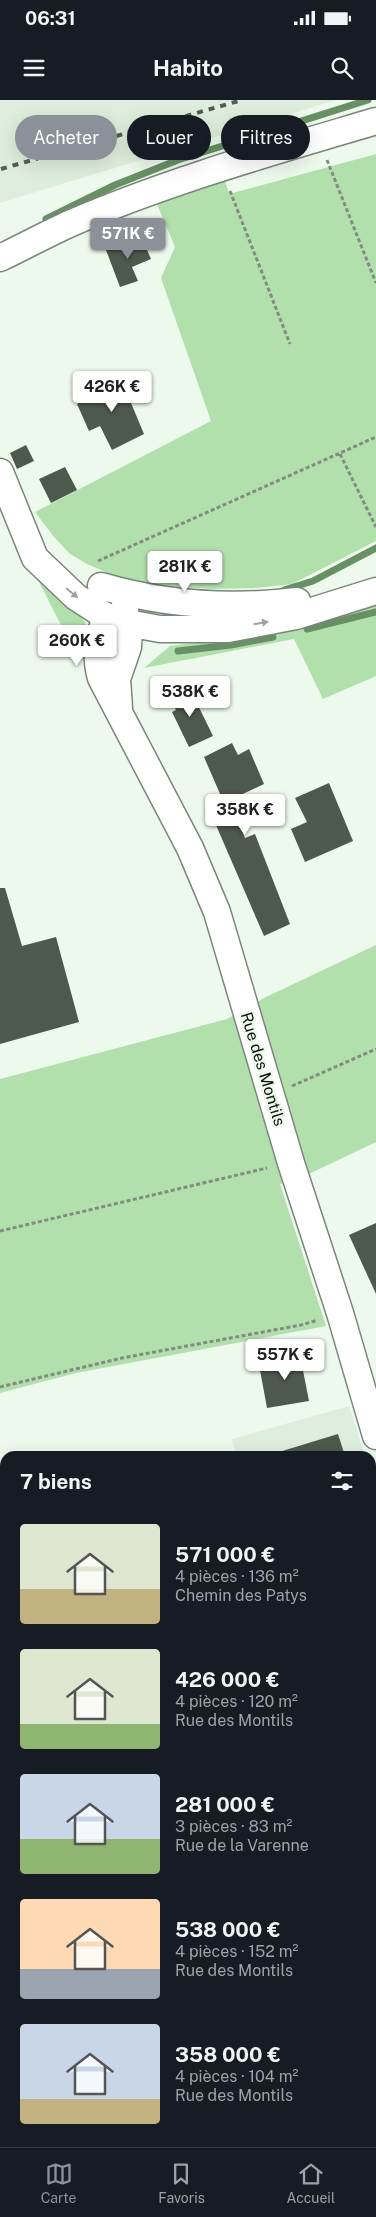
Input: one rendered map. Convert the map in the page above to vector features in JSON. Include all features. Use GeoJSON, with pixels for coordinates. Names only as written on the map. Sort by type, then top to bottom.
{"type":"FeatureCollection","features":[{"type":"Feature","properties":{"kind":"street"},"geometry":{"type":"LineString","coordinates":[[0,258],[68,224],[152,192],[221,167],[376,121]]}},
{"type":"Feature","properties":{"kind":"street"},"geometry":{"type":"LineString","coordinates":[[0,472],[35,558],[76,596],[120,618],[160,629],[228,629],[296,616],[376,592]]}},
{"type":"Feature","properties":{"kind":"street"},"geometry":{"type":"LineString","coordinates":[[16,511],[53,557],[84,579],[97,574],[154,600],[194,605],[254,605],[336,596],[376,587]]}},
{"type":"Feature","properties":{"kind":"street"},"geometry":{"type":"LineString","coordinates":[[97,574],[113,592],[120,618]]}},
{"type":"Feature","properties":{"kind":"street"},"geometry":{"type":"LineString","coordinates":[[120,618],[135,607],[209,616],[234,613],[254,605]]}},
{"type":"Feature","properties":{"kind":"street","name":"Rue des Montils"},"geometry":{"type":"LineString","coordinates":[[120,714],[116,690],[117,679],[128,647],[120,618],[101,628],[98,670],[120,714],[190,848],[217,912],[291,1163],[340,1313],[376,1436]]}},
{"type":"Feature","properties":{"kind":"street","name":"Rue des Montils"},"geometry":{"type":"LineString","coordinates":[[125,658],[138,642],[160,629]]}},
{"type":"Feature","properties":{"kind":"path"},"geometry":{"type":"LineString","coordinates":[[319,138],[376,283]]}},
{"type":"Feature","properties":{"kind":"path"},"geometry":{"type":"LineString","coordinates":[[221,167],[290,344]]}},
{"type":"Feature","properties":{"kind":"path"},"geometry":{"type":"LineString","coordinates":[[97,574],[376,437]]}},
{"type":"Feature","properties":{"kind":"path"},"geometry":{"type":"LineString","coordinates":[[340,454],[376,527]]}},
{"type":"Feature","properties":{"kind":"path"},"geometry":{"type":"LineString","coordinates":[[271,1095],[376,1048]]}},
{"type":"Feature","properties":{"kind":"path"},"geometry":{"type":"LineString","coordinates":[[0,1231],[291,1163]]}},
{"type":"Feature","properties":{"kind":"path"},"geometry":{"type":"LineString","coordinates":[[0,1387],[122,1358],[301,1326],[340,1313]]}},
{"type":"Feature","properties":{"kind":"shaded area"},"geometry":{"type":"Polygon","coordinates":[[[0,100],[336,100],[287,115],[221,115],[221,135],[211,138],[211,115],[127,115],[127,160],[140,160],[0,203],[0,100]]]}},
{"type":"Feature","properties":{"kind":"shaded area"},"geometry":{"type":"Polygon","coordinates":[[[349,1406],[363,1451],[236,1451],[232,1439],[349,1406]]]}},
{"type":"Feature","properties":{"kind":"green space"},"geometry":{"type":"Polygon","coordinates":[[[376,154],[376,541],[292,584],[256,588],[212,589],[152,585],[113,575],[87,564],[70,554],[35,512],[211,421],[161,278],[175,247],[152,192],[221,167],[229,194],[376,154]]]}},
{"type":"Feature","properties":{"kind":"green space"},"geometry":{"type":"Polygon","coordinates":[[[31,566],[79,612],[89,630],[89,649],[69,641],[31,566]]]}},
{"type":"Feature","properties":{"kind":"green space"},"geometry":{"type":"Polygon","coordinates":[[[376,605],[376,676],[323,699],[294,639],[144,668],[170,646],[287,631],[376,605]]]}},
{"type":"Feature","properties":{"kind":"green space"},"geometry":{"type":"Polygon","coordinates":[[[376,945],[376,1142],[313,1172],[280,1184],[326,1326],[76,1373],[0,1393],[0,1079],[227,1019],[266,997],[376,945]]]}},
{"type":"Feature","properties":{"kind":"building"},"geometry":{"type":"Polygon","coordinates":[[[141,236],[151,259],[132,267],[138,281],[120,287],[106,250],[141,236]]]}},
{"type":"Feature","properties":{"kind":"building"},"geometry":{"type":"Polygon","coordinates":[[[118,372],[144,434],[112,450],[100,426],[89,431],[77,404],[105,391],[100,380],[118,372]]]}},
{"type":"Feature","properties":{"kind":"building"},"geometry":{"type":"Polygon","coordinates":[[[26,445],[34,461],[17,469],[10,453],[26,445]]]}},
{"type":"Feature","properties":{"kind":"building"},"geometry":{"type":"Polygon","coordinates":[[[65,467],[77,490],[51,503],[39,479],[65,467]]]}},
{"type":"Feature","properties":{"kind":"building"},"geometry":{"type":"Polygon","coordinates":[[[189,687],[213,736],[189,747],[172,712],[176,710],[169,696],[189,687]]]}},
{"type":"Feature","properties":{"kind":"building"},"geometry":{"type":"Polygon","coordinates":[[[232,743],[238,755],[249,749],[264,784],[226,802],[230,801],[245,838],[255,834],[290,924],[264,936],[209,809],[224,803],[204,757],[232,743]]]}},
{"type":"Feature","properties":{"kind":"building"},"geometry":{"type":"Polygon","coordinates":[[[329,783],[353,841],[305,862],[291,829],[307,822],[295,798],[329,783]]]}},
{"type":"Feature","properties":{"kind":"building"},"geometry":{"type":"Polygon","coordinates":[[[0,888],[5,888],[22,946],[56,937],[79,1022],[0,1044],[0,888]]]}},
{"type":"Feature","properties":{"kind":"building"},"geometry":{"type":"Polygon","coordinates":[[[376,1223],[376,1294],[349,1235],[376,1223]]]}},
{"type":"Feature","properties":{"kind":"building"},"geometry":{"type":"Polygon","coordinates":[[[299,1350],[309,1401],[267,1408],[260,1370],[274,1367],[272,1355],[299,1350]]]}},
{"type":"Feature","properties":{"kind":"building"},"geometry":{"type":"Polygon","coordinates":[[[338,1434],[343,1451],[282,1451],[338,1434]]]}},
{"type":"Feature","properties":{"kind":"waterway"},"geometry":{"type":"LineString","coordinates":[[46,219],[115,185],[178,160],[368,100]]}},
{"type":"Feature","properties":{"kind":"waterway"},"geometry":{"type":"LineString","coordinates":[[284,590],[313,581],[376,548]]}},
{"type":"Feature","properties":{"kind":"waterway"},"geometry":{"type":"LineString","coordinates":[[307,629],[376,612]]}},
{"type":"Feature","properties":{"kind":"waterway"},"geometry":{"type":"LineString","coordinates":[[178,651],[231,645],[273,637]]}},
{"type":"Feature","properties":{"kind":"railway"},"geometry":{"type":"LineString","coordinates":[[1,169],[242,100]]}}]}
